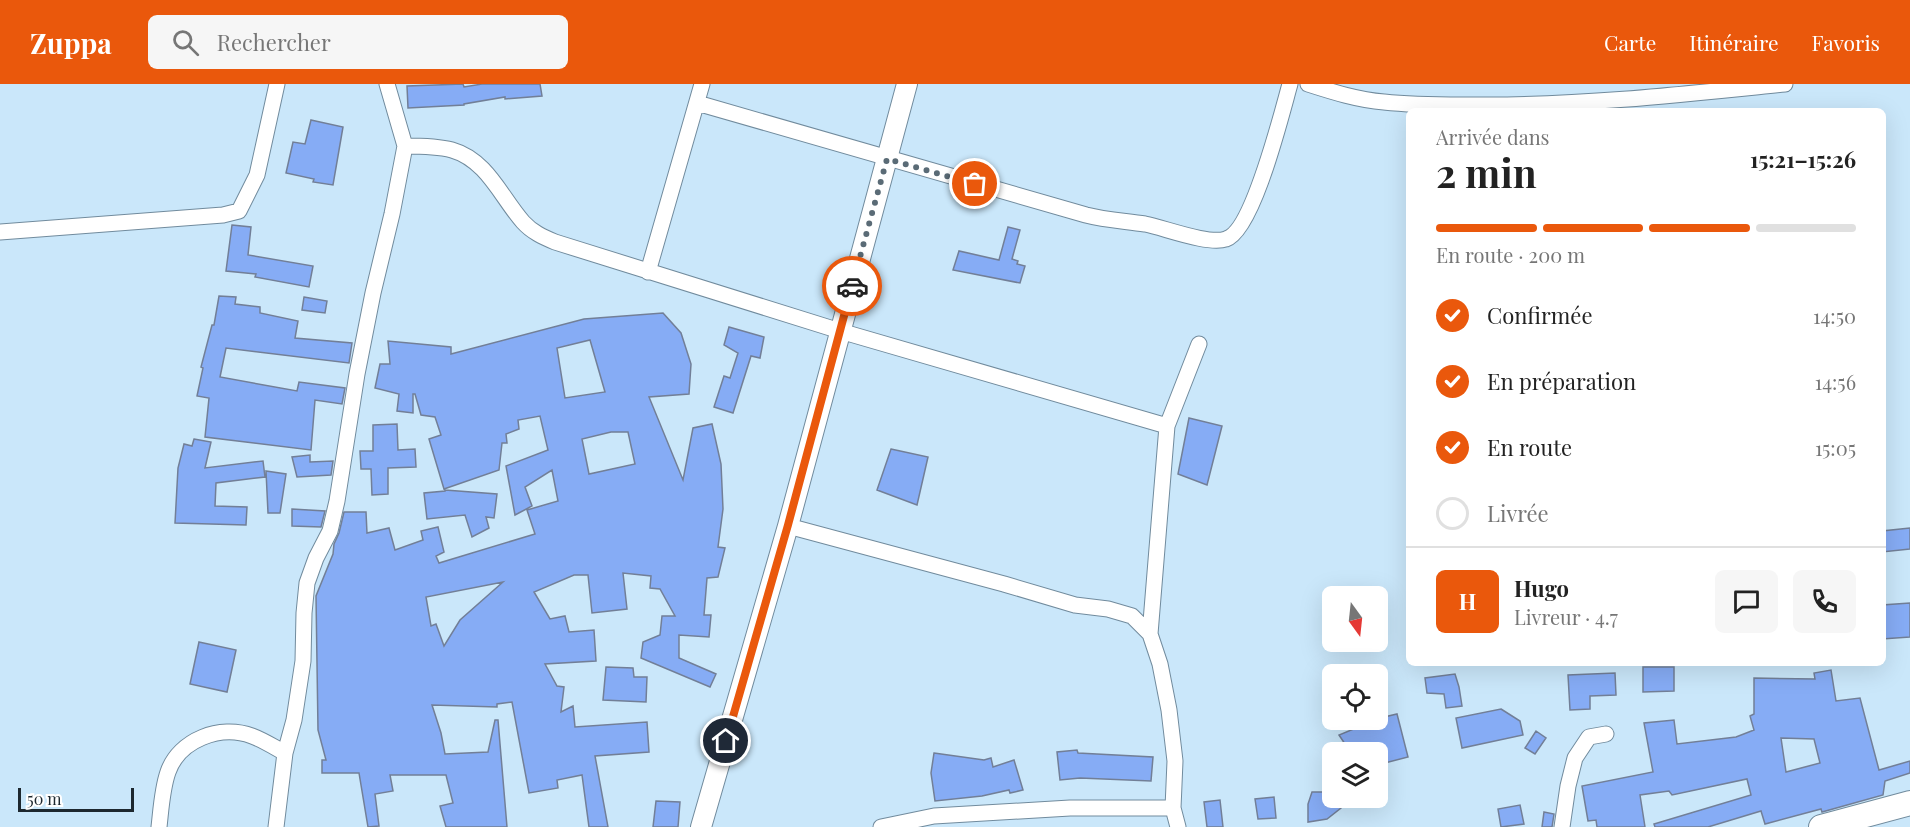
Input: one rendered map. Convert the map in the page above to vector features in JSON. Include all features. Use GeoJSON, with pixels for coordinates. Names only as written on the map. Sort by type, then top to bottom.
{"type":"FeatureCollection","features":[{"type":"Feature","properties":{"kind":"main road"},"geometry":{"type":"LineString","coordinates":[[1821,827],[1910,803]]}},
{"type":"Feature","properties":{"kind":"street"},"geometry":{"type":"LineString","coordinates":[[0,232],[223,215],[239,211],[257,175],[277,84]]}},
{"type":"Feature","properties":{"kind":"street"},"geometry":{"type":"LineString","coordinates":[[276,827],[285,753],[294,720],[303,661],[307,583],[316,558],[330,531],[337,501],[357,374],[405,146],[387,84]]}},
{"type":"Feature","properties":{"kind":"street"},"geometry":{"type":"LineString","coordinates":[[648,272],[702,84]]}},
{"type":"Feature","properties":{"kind":"street"},"geometry":{"type":"LineString","coordinates":[[701,827],[788,525],[907,84]]}},
{"type":"Feature","properties":{"kind":"street"},"geometry":{"type":"LineString","coordinates":[[696,103],[1095,217],[1145,224],[1212,240],[1226,239],[1236,234],[1252,204],[1290,84]]}},
{"type":"Feature","properties":{"kind":"street"},"geometry":{"type":"LineString","coordinates":[[1308,84],[1382,102],[1429,105],[1553,105],[1785,84]]}},
{"type":"Feature","properties":{"kind":"street"},"geometry":{"type":"LineString","coordinates":[[405,146],[452,150],[472,159],[490,177],[524,222],[537,234],[555,242],[840,331],[1167,426]]}},
{"type":"Feature","properties":{"kind":"street"},"geometry":{"type":"LineString","coordinates":[[1178,827],[1173,808],[1174,761],[1169,710],[1160,664],[1150,634],[1167,426],[1199,344]]}},
{"type":"Feature","properties":{"kind":"street"},"geometry":{"type":"LineString","coordinates":[[788,525],[1075,605],[1108,609],[1132,616],[1150,634]]}},
{"type":"Feature","properties":{"kind":"street"},"geometry":{"type":"LineString","coordinates":[[159,827],[167,773],[176,755],[196,738],[226,732],[251,735],[285,753]]}},
{"type":"Feature","properties":{"kind":"street"},"geometry":{"type":"LineString","coordinates":[[1562,827],[1575,758],[1589,737],[1606,734]]}},
{"type":"Feature","properties":{"kind":"street"},"geometry":{"type":"LineString","coordinates":[[881,827],[934,816],[1070,808],[1173,808]]}},
{"type":"Feature","properties":{"kind":"building"},"geometry":{"type":"Polygon","coordinates":[[[463,84],[464,87],[482,84],[540,84],[542,96],[505,99],[505,97],[464,105],[408,108],[407,86],[463,84]]]}},
{"type":"Feature","properties":{"kind":"building"},"geometry":{"type":"Polygon","coordinates":[[[311,120],[343,127],[333,185],[313,182],[314,179],[286,173],[293,142],[305,144],[311,120]]]}},
{"type":"Feature","properties":{"kind":"building"},"geometry":{"type":"Polygon","coordinates":[[[232,225],[251,227],[248,255],[313,266],[309,287],[255,277],[256,274],[226,271],[232,225]]]}},
{"type":"Feature","properties":{"kind":"building"},"geometry":{"type":"Polygon","coordinates":[[[1008,227],[1020,230],[1012,259],[1018,261],[1017,264],[1025,266],[1020,283],[953,270],[959,251],[999,260],[1008,227]]]}},
{"type":"Feature","properties":{"kind":"building"},"geometry":{"type":"Polygon","coordinates":[[[219,296],[236,297],[235,304],[260,307],[260,313],[298,321],[295,338],[352,343],[349,363],[226,348],[220,377],[297,391],[299,382],[345,388],[342,404],[315,400],[311,450],[205,437],[209,398],[197,396],[203,368],[201,367],[212,325],[214,325],[219,296]]]}},
{"type":"Feature","properties":{"kind":"building"},"geometry":{"type":"Polygon","coordinates":[[[304,297],[327,301],[325,313],[302,310],[304,297]]]}},
{"type":"Feature","properties":{"kind":"building"},"geometry":{"type":"Polygon","coordinates":[[[663,313],[681,333],[691,364],[689,394],[649,397],[683,480],[693,428],[712,424],[721,464],[723,509],[718,547],[725,548],[718,577],[707,578],[704,615],[711,615],[709,637],[679,635],[679,658],[716,674],[710,687],[641,658],[643,642],[660,635],[662,616],[675,616],[660,589],[650,588],[651,576],[623,573],[627,609],[592,613],[588,575],[574,575],[534,592],[550,619],[565,616],[569,632],[594,630],[596,661],[545,664],[557,686],[564,687],[561,712],[573,706],[575,727],[647,722],[649,752],[595,756],[608,827],[589,827],[582,775],[557,780],[558,788],[529,793],[512,702],[497,704],[497,707],[432,705],[445,754],[488,752],[495,720],[498,720],[507,827],[446,827],[440,806],[453,803],[446,775],[390,775],[393,791],[375,794],[379,826],[368,827],[359,773],[322,773],[322,760],[326,760],[318,730],[316,596],[333,554],[344,512],[366,512],[367,533],[389,528],[395,550],[423,540],[421,531],[438,527],[444,552],[436,556],[439,563],[535,534],[527,510],[558,501],[552,470],[525,487],[532,506],[515,515],[506,466],[548,450],[540,416],[518,420],[519,429],[506,434],[507,443],[502,443],[499,470],[444,489],[429,439],[441,435],[435,417],[421,415],[415,394],[413,394],[413,413],[397,411],[399,394],[375,388],[380,364],[390,364],[388,341],[451,347],[451,354],[584,319],[663,313]],[[590,340],[557,348],[565,398],[605,392],[590,340]],[[611,432],[582,439],[589,474],[635,464],[628,432],[611,432]],[[503,582],[426,597],[431,626],[436,624],[444,646],[460,620],[503,582]]]}},
{"type":"Feature","properties":{"kind":"building"},"geometry":{"type":"Polygon","coordinates":[[[729,327],[764,337],[760,358],[751,356],[733,413],[714,407],[724,376],[730,378],[738,353],[724,345],[729,327]]]}},
{"type":"Feature","properties":{"kind":"building"},"geometry":{"type":"Polygon","coordinates":[[[1189,418],[1222,426],[1207,485],[1178,474],[1189,418]]]}},
{"type":"Feature","properties":{"kind":"building"},"geometry":{"type":"Polygon","coordinates":[[[397,424],[398,450],[415,449],[416,467],[388,468],[388,494],[372,495],[371,469],[361,469],[360,451],[373,451],[373,425],[397,424]]]}},
{"type":"Feature","properties":{"kind":"building"},"geometry":{"type":"Polygon","coordinates":[[[194,439],[211,442],[205,468],[263,461],[265,477],[216,483],[215,506],[247,507],[246,525],[175,523],[178,468],[184,444],[192,446],[194,439]]]}},
{"type":"Feature","properties":{"kind":"building"},"geometry":{"type":"Polygon","coordinates":[[[891,449],[928,457],[917,505],[877,490],[891,449]]]}},
{"type":"Feature","properties":{"kind":"building"},"geometry":{"type":"Polygon","coordinates":[[[310,455],[310,462],[333,461],[331,475],[297,477],[292,457],[310,455]]]}},
{"type":"Feature","properties":{"kind":"building"},"geometry":{"type":"Polygon","coordinates":[[[266,471],[286,474],[280,513],[268,513],[266,471]]]}},
{"type":"Feature","properties":{"kind":"building"},"geometry":{"type":"Polygon","coordinates":[[[445,490],[497,494],[494,518],[486,517],[489,528],[472,537],[465,515],[427,519],[424,493],[445,490]]]}},
{"type":"Feature","properties":{"kind":"building"},"geometry":{"type":"Polygon","coordinates":[[[292,509],[325,511],[321,527],[292,526],[292,509]]]}},
{"type":"Feature","properties":{"kind":"building"},"geometry":{"type":"Polygon","coordinates":[[[1910,528],[1910,549],[1886,552],[1886,531],[1910,528]]]}},
{"type":"Feature","properties":{"kind":"building"},"geometry":{"type":"Polygon","coordinates":[[[1910,603],[1910,637],[1886,639],[1886,605],[1910,603]]]}},
{"type":"Feature","properties":{"kind":"building"},"geometry":{"type":"Polygon","coordinates":[[[199,642],[236,650],[227,692],[190,684],[199,642]]]}},
{"type":"Feature","properties":{"kind":"building"},"geometry":{"type":"Polygon","coordinates":[[[606,667],[633,668],[634,677],[647,677],[646,702],[603,700],[606,667]]]}},
{"type":"Feature","properties":{"kind":"building"},"geometry":{"type":"Polygon","coordinates":[[[1643,667],[1674,667],[1674,691],[1643,692],[1643,667]]]}},
{"type":"Feature","properties":{"kind":"building"},"geometry":{"type":"Polygon","coordinates":[[[1831,670],[1836,701],[1860,698],[1879,770],[1910,761],[1910,773],[1885,781],[1883,795],[1822,812],[1821,809],[1765,824],[1761,811],[1708,827],[1655,827],[1654,824],[1751,795],[1747,779],[1672,795],[1669,791],[1640,795],[1645,827],[1597,827],[1596,820],[1588,821],[1582,786],[1653,772],[1644,723],[1674,720],[1677,744],[1736,737],[1754,730],[1750,716],[1754,714],[1754,678],[1815,679],[1814,673],[1831,670]],[[1781,738],[1786,772],[1820,763],[1814,739],[1781,738]]]}},
{"type":"Feature","properties":{"kind":"building"},"geometry":{"type":"Polygon","coordinates":[[[1615,673],[1616,695],[1590,696],[1590,709],[1570,710],[1568,675],[1615,673]]]}},
{"type":"Feature","properties":{"kind":"building"},"geometry":{"type":"Polygon","coordinates":[[[1455,674],[1462,706],[1446,708],[1444,694],[1427,693],[1425,678],[1455,674]]]}},
{"type":"Feature","properties":{"kind":"building"},"geometry":{"type":"Polygon","coordinates":[[[1501,709],[1520,721],[1523,735],[1462,748],[1456,718],[1501,709]]]}},
{"type":"Feature","properties":{"kind":"building"},"geometry":{"type":"Polygon","coordinates":[[[1397,714],[1408,757],[1388,762],[1388,742],[1344,742],[1339,735],[1351,730],[1388,730],[1388,716],[1397,714]]]}},
{"type":"Feature","properties":{"kind":"building"},"geometry":{"type":"Polygon","coordinates":[[[1536,731],[1546,738],[1535,754],[1525,748],[1536,731]]]}},
{"type":"Feature","properties":{"kind":"building"},"geometry":{"type":"Polygon","coordinates":[[[1077,750],[1078,753],[1153,757],[1151,781],[1080,778],[1060,780],[1057,752],[1077,750]]]}},
{"type":"Feature","properties":{"kind":"building"},"geometry":{"type":"Polygon","coordinates":[[[934,753],[984,760],[991,758],[993,767],[1014,760],[1023,790],[935,801],[931,773],[934,753]]]}},
{"type":"Feature","properties":{"kind":"building"},"geometry":{"type":"Polygon","coordinates":[[[1312,792],[1322,792],[1322,808],[1341,808],[1327,819],[1308,822],[1308,804],[1312,792]]]}},
{"type":"Feature","properties":{"kind":"building"},"geometry":{"type":"Polygon","coordinates":[[[1274,797],[1276,818],[1258,819],[1255,799],[1274,797]]]}},
{"type":"Feature","properties":{"kind":"building"},"geometry":{"type":"Polygon","coordinates":[[[1220,800],[1223,827],[1207,827],[1204,802],[1220,800]]]}},
{"type":"Feature","properties":{"kind":"building"},"geometry":{"type":"Polygon","coordinates":[[[656,801],[680,802],[678,827],[653,827],[656,801]]]}},
{"type":"Feature","properties":{"kind":"building"},"geometry":{"type":"Polygon","coordinates":[[[1520,805],[1524,824],[1501,827],[1498,809],[1520,805]]]}},
{"type":"Feature","properties":{"kind":"building"},"geometry":{"type":"Polygon","coordinates":[[[1544,812],[1554,814],[1552,827],[1542,827],[1544,812]]]}},
{"type":"Feature","properties":{"kind":"way so far"},"geometry":{"type":"LineString","coordinates":[[852,286],[887,159],[975,184]]}},
{"type":"Feature","properties":{"kind":"route"},"geometry":{"type":"LineString","coordinates":[[726,741],[788,525],[852,286]]}}]}
